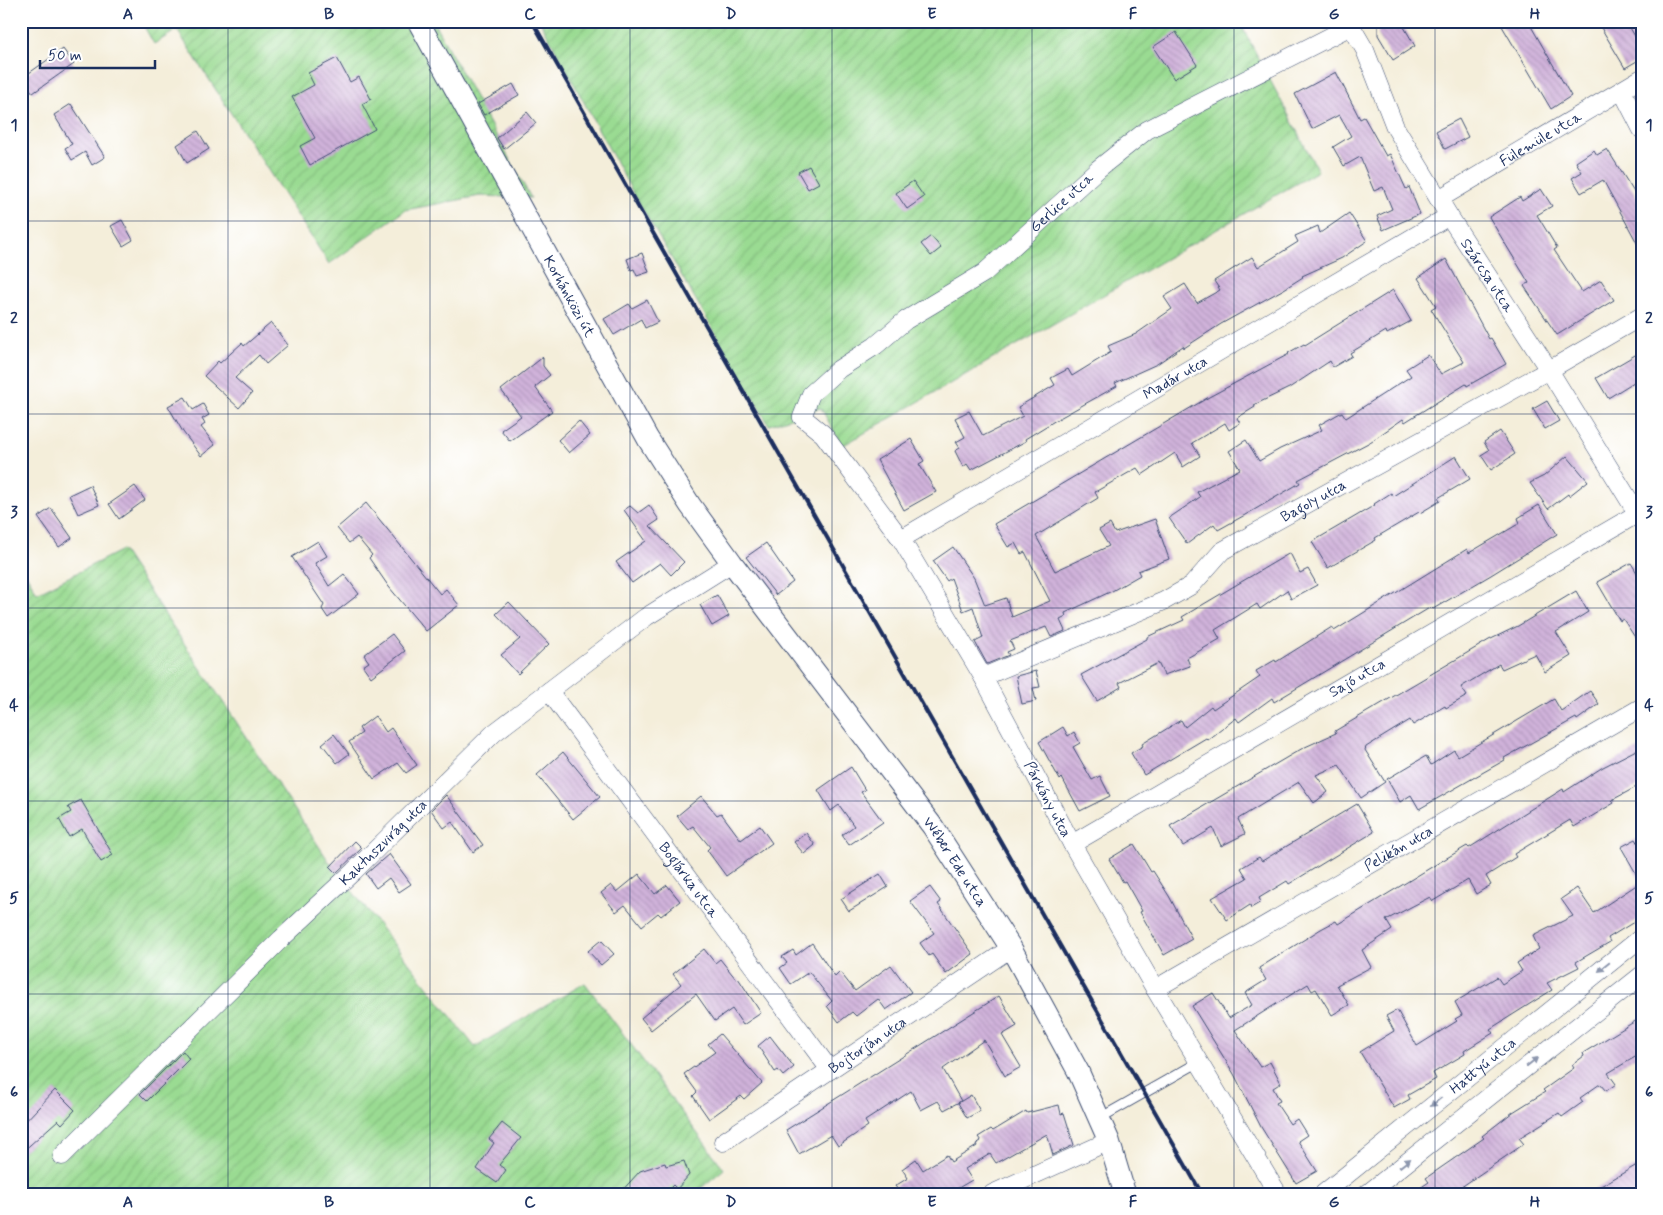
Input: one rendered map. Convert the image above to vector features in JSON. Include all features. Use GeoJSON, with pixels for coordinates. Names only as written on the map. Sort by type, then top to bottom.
{"type":"FeatureCollection","features":[{"type":"Feature","properties":{"kind":"street","name":"Korhánközi út"},"geometry":{"type":"LineString","coordinates":[[418,21],[648,439],[690,505],[732,563]]}},
{"type":"Feature","properties":{"kind":"street","name":"Szárcsa utca"},"geometry":{"type":"LineString","coordinates":[[1351,24],[1365,50],[1395,127],[1449,216],[1549,370],[1640,516]]}},
{"type":"Feature","properties":{"kind":"street","name":"Gerlice utca"},"geometry":{"type":"LineString","coordinates":[[802,417],[810,394],[839,370],[875,346],[906,320],[984,273],[1098,169],[1147,130],[1351,24]]}},
{"type":"Feature","properties":{"kind":"street","name":"Fülemüle utca"},"geometry":{"type":"LineString","coordinates":[[1439,199],[1642,78]]}},
{"type":"Feature","properties":{"kind":"street"},"geometry":{"type":"LineString","coordinates":[[1622,91],[1642,130]]}},
{"type":"Feature","properties":{"kind":"street","name":"Madár utca"},"geometry":{"type":"LineString","coordinates":[[901,539],[1449,216]]}},
{"type":"Feature","properties":{"kind":"street","name":"Bagoly utca"},"geometry":{"type":"LineString","coordinates":[[982,677],[1164,601],[1192,585],[1222,551],[1549,370],[1642,316]]}},
{"type":"Feature","properties":{"kind":"street","name":"Párkány utca"},"geometry":{"type":"LineString","coordinates":[[802,417],[823,434],[901,539],[982,677],[1072,844],[1155,989],[1278,1194]]}},
{"type":"Feature","properties":{"kind":"street","name":"Sajó utca"},"geometry":{"type":"LineString","coordinates":[[1072,844],[1640,516]]}},
{"type":"Feature","properties":{"kind":"street","name":"Kaktuszvirág utca"},"geometry":{"type":"LineString","coordinates":[[62,1156],[281,939],[354,871],[494,733],[646,617],[732,563]]}},
{"type":"Feature","properties":{"kind":"street","name":"Wéber Ede utca"},"geometry":{"type":"LineString","coordinates":[[732,563],[933,827],[1011,948],[1078,1071],[1109,1141],[1125,1194]]}},
{"type":"Feature","properties":{"kind":"street","name":"Boglárka utca"},"geometry":{"type":"LineString","coordinates":[[549,691],[830,1070]]}},
{"type":"Feature","properties":{"kind":"street","name":"Pelikán utca"},"geometry":{"type":"LineString","coordinates":[[1155,989],[1642,707]]}},
{"type":"Feature","properties":{"kind":"street","name":"Hattyú utca"},"geometry":{"type":"LineString","coordinates":[[1323,1194],[1642,937]]}},
{"type":"Feature","properties":{"kind":"street","name":"Bojtorján utca"},"geometry":{"type":"LineString","coordinates":[[722,1142],[1011,948]]}},
{"type":"Feature","properties":{"kind":"street","name":"Hattyú utca"},"geometry":{"type":"LineString","coordinates":[[1367,1194],[1642,975]]}},
{"type":"Feature","properties":{"kind":"street"},"geometry":{"type":"LineString","coordinates":[[992,1194],[1109,1141]]}},
{"type":"Feature","properties":{"kind":"lane"},"geometry":{"type":"LineString","coordinates":[[1099,1118],[1199,1062]]}},
{"type":"Feature","properties":{"kind":"green space"},"geometry":{"type":"Polygon","coordinates":[[[141,21],[433,21],[531,198],[480,196],[405,210],[329,264],[177,30],[154,44],[141,21]]]}},
{"type":"Feature","properties":{"kind":"green space"},"geometry":{"type":"Polygon","coordinates":[[[540,21],[1239,21],[1318,171],[842,446],[821,408],[769,425],[628,184],[540,21]]]}},
{"type":"Feature","properties":{"kind":"green space"},"geometry":{"type":"Polygon","coordinates":[[[122,550],[330,863],[475,1047],[585,983],[724,1169],[694,1194],[21,1194],[21,565],[37,593],[122,550]]]}},
{"type":"Feature","properties":{"kind":"building"},"geometry":{"type":"Polygon","coordinates":[[[1378,21],[1404,21],[1404,27],[1415,46],[1393,60],[1378,35],[1378,21]]]}},
{"type":"Feature","properties":{"kind":"building"},"geometry":{"type":"Polygon","coordinates":[[[1499,21],[1528,21],[1571,96],[1551,109],[1499,21]]]}},
{"type":"Feature","properties":{"kind":"building"},"geometry":{"type":"Polygon","coordinates":[[[1597,21],[1626,21],[1642,48],[1642,58],[1625,68],[1597,21]]]}},
{"type":"Feature","properties":{"kind":"building"},"geometry":{"type":"Polygon","coordinates":[[[1176,32],[1197,65],[1174,79],[1153,47],[1176,32]]]}},
{"type":"Feature","properties":{"kind":"building"},"geometry":{"type":"Polygon","coordinates":[[[63,49],[74,64],[33,93],[22,78],[63,49]]]}},
{"type":"Feature","properties":{"kind":"building"},"geometry":{"type":"Polygon","coordinates":[[[337,58],[350,82],[359,77],[371,99],[362,104],[375,129],[310,165],[300,146],[315,138],[292,97],[314,85],[308,73],[337,58]]]}},
{"type":"Feature","properties":{"kind":"building"},"geometry":{"type":"Polygon","coordinates":[[[1336,72],[1360,119],[1364,117],[1386,156],[1390,154],[1406,189],[1409,187],[1420,214],[1383,230],[1377,216],[1392,209],[1383,187],[1374,191],[1360,157],[1344,166],[1333,147],[1351,136],[1339,115],[1312,129],[1295,94],[1336,72]]]}},
{"type":"Feature","properties":{"kind":"building"},"geometry":{"type":"Polygon","coordinates":[[[513,84],[519,95],[484,115],[478,104],[513,84]]]}},
{"type":"Feature","properties":{"kind":"building"},"geometry":{"type":"Polygon","coordinates":[[[71,104],[105,157],[92,165],[85,152],[72,160],[65,148],[72,144],[54,115],[71,104]]]}},
{"type":"Feature","properties":{"kind":"building"},"geometry":{"type":"Polygon","coordinates":[[[527,112],[536,123],[504,149],[497,138],[527,112]]]}},
{"type":"Feature","properties":{"kind":"building"},"geometry":{"type":"Polygon","coordinates":[[[1459,119],[1468,137],[1445,149],[1436,131],[1459,119]]]}},
{"type":"Feature","properties":{"kind":"building"},"geometry":{"type":"Polygon","coordinates":[[[198,131],[209,149],[187,163],[177,145],[198,131]]]}},
{"type":"Feature","properties":{"kind":"building"},"geometry":{"type":"Polygon","coordinates":[[[1607,149],[1642,205],[1642,252],[1603,180],[1581,193],[1572,178],[1582,172],[1576,162],[1594,150],[1597,155],[1607,149]]]}},
{"type":"Feature","properties":{"kind":"building"},"geometry":{"type":"Polygon","coordinates":[[[809,166],[819,183],[808,189],[798,172],[809,166]]]}},
{"type":"Feature","properties":{"kind":"building"},"geometry":{"type":"Polygon","coordinates":[[[913,181],[924,197],[907,209],[896,193],[913,181]]]}},
{"type":"Feature","properties":{"kind":"building"},"geometry":{"type":"Polygon","coordinates":[[[1541,189],[1552,206],[1537,215],[1557,248],[1554,250],[1582,292],[1601,280],[1614,300],[1557,335],[1524,286],[1529,283],[1489,217],[1520,197],[1522,201],[1541,189]]]}},
{"type":"Feature","properties":{"kind":"building"},"geometry":{"type":"Polygon","coordinates":[[[1349,213],[1367,241],[1342,258],[1302,276],[1284,289],[1221,324],[1184,348],[1183,346],[1157,364],[1115,383],[1117,386],[1056,420],[1025,439],[1026,441],[971,470],[967,464],[963,467],[955,451],[960,448],[956,442],[965,437],[955,418],[969,411],[983,436],[1023,416],[1018,407],[1055,385],[1051,378],[1068,369],[1072,376],[1111,352],[1108,346],[1136,334],[1172,309],[1164,297],[1185,284],[1197,303],[1220,290],[1214,281],[1252,257],[1258,267],[1298,242],[1295,236],[1318,226],[1320,233],[1349,213]]]}},
{"type":"Feature","properties":{"kind":"building"},"geometry":{"type":"Polygon","coordinates":[[[122,220],[133,240],[123,246],[111,226],[122,220]]]}},
{"type":"Feature","properties":{"kind":"building"},"geometry":{"type":"Polygon","coordinates":[[[931,236],[941,248],[931,256],[921,244],[931,236]]]}},
{"type":"Feature","properties":{"kind":"building"},"geometry":{"type":"Polygon","coordinates":[[[642,253],[649,272],[637,276],[634,269],[631,270],[627,259],[642,253]]]}},
{"type":"Feature","properties":{"kind":"building"},"geometry":{"type":"Polygon","coordinates":[[[1446,259],[1489,339],[1491,338],[1506,364],[1467,386],[1466,384],[1405,422],[1403,419],[1370,442],[1298,480],[1300,483],[1218,530],[1214,524],[1187,544],[1169,518],[1200,497],[1197,492],[1240,469],[1229,451],[1246,440],[1259,461],[1322,430],[1319,425],[1342,412],[1346,418],[1411,376],[1406,369],[1428,355],[1441,374],[1464,362],[1431,309],[1436,306],[1418,278],[1446,259]]]}},
{"type":"Feature","properties":{"kind":"building"},"geometry":{"type":"Polygon","coordinates":[[[1393,290],[1411,321],[1387,334],[1386,331],[1350,353],[1352,356],[1333,367],[1330,361],[1289,388],[1254,405],[1255,407],[1237,418],[1240,423],[1229,430],[1225,423],[1192,443],[1200,456],[1183,467],[1175,453],[1142,475],[1137,468],[1095,492],[1098,498],[1036,536],[1055,571],[1109,546],[1099,530],[1110,524],[1115,533],[1155,519],[1169,559],[1138,571],[1140,575],[1112,591],[1065,613],[1066,617],[1060,620],[1065,631],[1051,637],[1046,627],[1010,641],[1014,649],[1007,652],[1009,655],[987,664],[975,642],[983,638],[973,607],[963,611],[951,578],[947,581],[933,561],[953,547],[974,578],[985,605],[1006,598],[1012,617],[1050,601],[1025,552],[1021,554],[1015,543],[1008,547],[994,524],[1209,397],[1305,345],[1393,290]]]}},
{"type":"Feature","properties":{"kind":"building"},"geometry":{"type":"Polygon","coordinates":[[[647,300],[658,322],[645,328],[641,319],[614,335],[604,319],[629,304],[632,308],[647,300]]]}},
{"type":"Feature","properties":{"kind":"building"},"geometry":{"type":"Polygon","coordinates":[[[271,323],[288,345],[266,364],[259,355],[235,378],[252,393],[239,408],[204,376],[218,361],[220,363],[242,343],[244,346],[271,323]]]}},
{"type":"Feature","properties":{"kind":"building"},"geometry":{"type":"Polygon","coordinates":[[[1642,351],[1642,377],[1608,398],[1596,378],[1642,351]]]}},
{"type":"Feature","properties":{"kind":"building"},"geometry":{"type":"Polygon","coordinates":[[[543,357],[543,366],[550,375],[535,387],[552,411],[510,441],[501,430],[521,416],[501,390],[543,357]]]}},
{"type":"Feature","properties":{"kind":"building"},"geometry":{"type":"Polygon","coordinates":[[[185,397],[193,410],[203,404],[209,415],[202,419],[205,424],[201,427],[215,445],[201,456],[183,432],[168,406],[185,397]]]}},
{"type":"Feature","properties":{"kind":"building"},"geometry":{"type":"Polygon","coordinates":[[[1547,401],[1559,421],[1545,429],[1533,409],[1547,401]]]}},
{"type":"Feature","properties":{"kind":"building"},"geometry":{"type":"Polygon","coordinates":[[[579,421],[590,435],[569,453],[558,440],[579,421]]]}},
{"type":"Feature","properties":{"kind":"building"},"geometry":{"type":"Polygon","coordinates":[[[1500,431],[1515,454],[1491,470],[1481,455],[1489,450],[1484,442],[1500,431]]]}},
{"type":"Feature","properties":{"kind":"building"},"geometry":{"type":"Polygon","coordinates":[[[911,439],[924,461],[919,464],[936,492],[904,510],[877,460],[911,439]]]}},
{"type":"Feature","properties":{"kind":"building"},"geometry":{"type":"Polygon","coordinates":[[[1456,456],[1470,479],[1438,498],[1440,501],[1375,538],[1376,540],[1328,568],[1312,542],[1375,505],[1391,493],[1393,496],[1456,456]]]}},
{"type":"Feature","properties":{"kind":"building"},"geometry":{"type":"Polygon","coordinates":[[[1567,456],[1588,481],[1548,509],[1530,483],[1544,476],[1567,456]]]}},
{"type":"Feature","properties":{"kind":"building"},"geometry":{"type":"Polygon","coordinates":[[[90,485],[99,505],[78,514],[69,495],[90,485]]]}},
{"type":"Feature","properties":{"kind":"building"},"geometry":{"type":"Polygon","coordinates":[[[135,486],[145,500],[119,519],[109,504],[135,486]]]}},
{"type":"Feature","properties":{"kind":"building"},"geometry":{"type":"Polygon","coordinates":[[[366,503],[440,594],[446,589],[459,605],[426,631],[389,587],[369,558],[372,555],[357,537],[349,543],[337,528],[366,503]]]}},
{"type":"Feature","properties":{"kind":"building"},"geometry":{"type":"Polygon","coordinates":[[[649,505],[659,520],[650,526],[684,562],[671,575],[660,563],[632,583],[616,562],[646,541],[624,510],[630,506],[638,513],[649,505]]]}},
{"type":"Feature","properties":{"kind":"building"},"geometry":{"type":"Polygon","coordinates":[[[1539,505],[1557,534],[1491,575],[1433,609],[1431,607],[1274,702],[1272,698],[1239,722],[1236,718],[1208,740],[1206,738],[1144,775],[1131,753],[1143,746],[1142,744],[1181,720],[1185,727],[1211,706],[1213,709],[1260,677],[1256,671],[1275,660],[1276,662],[1332,627],[1334,631],[1467,549],[1469,553],[1520,523],[1518,518],[1539,505]]]}},
{"type":"Feature","properties":{"kind":"building"},"geometry":{"type":"Polygon","coordinates":[[[51,508],[72,538],[59,547],[38,517],[51,508]]]}},
{"type":"Feature","properties":{"kind":"building"},"geometry":{"type":"Polygon","coordinates":[[[318,541],[327,556],[315,563],[329,586],[344,574],[359,594],[328,618],[322,609],[324,605],[292,557],[318,541]]]}},
{"type":"Feature","properties":{"kind":"building"},"geometry":{"type":"Polygon","coordinates":[[[766,543],[793,582],[776,595],[746,557],[766,543]]]}},
{"type":"Feature","properties":{"kind":"building"},"geometry":{"type":"Polygon","coordinates":[[[1290,553],[1300,573],[1308,569],[1317,585],[1291,599],[1287,590],[1260,609],[1257,604],[1215,630],[1220,639],[1187,658],[1190,666],[1164,675],[1158,663],[1119,683],[1121,687],[1097,701],[1081,675],[1147,639],[1147,637],[1184,620],[1182,617],[1290,553]]]}},
{"type":"Feature","properties":{"kind":"building"},"geometry":{"type":"Polygon","coordinates":[[[1631,563],[1642,581],[1642,648],[1623,619],[1620,621],[1597,582],[1631,563]]]}},
{"type":"Feature","properties":{"kind":"building"},"geometry":{"type":"Polygon","coordinates":[[[1576,591],[1588,612],[1556,632],[1571,656],[1545,672],[1535,654],[1502,669],[1499,664],[1461,687],[1467,696],[1446,708],[1445,706],[1413,725],[1410,720],[1366,747],[1365,750],[1385,782],[1361,798],[1339,765],[1316,775],[1328,792],[1314,803],[1299,782],[1238,819],[1245,834],[1221,846],[1213,828],[1183,846],[1170,826],[1303,748],[1336,733],[1335,731],[1384,702],[1576,591]]]}},
{"type":"Feature","properties":{"kind":"building"},"geometry":{"type":"Polygon","coordinates":[[[717,595],[729,616],[712,626],[700,605],[717,595]]]}},
{"type":"Feature","properties":{"kind":"building"},"geometry":{"type":"Polygon","coordinates":[[[509,602],[549,644],[518,674],[501,655],[520,639],[496,614],[509,602]]]}},
{"type":"Feature","properties":{"kind":"building"},"geometry":{"type":"Polygon","coordinates":[[[392,634],[405,651],[371,677],[363,666],[369,662],[364,655],[392,634]]]}},
{"type":"Feature","properties":{"kind":"building"},"geometry":{"type":"Polygon","coordinates":[[[1036,671],[1040,687],[1033,688],[1036,701],[1022,704],[1016,676],[1036,671]]]}},
{"type":"Feature","properties":{"kind":"building"},"geometry":{"type":"Polygon","coordinates":[[[1590,691],[1599,704],[1577,720],[1576,718],[1504,758],[1505,760],[1419,809],[1411,795],[1400,802],[1387,779],[1426,756],[1431,765],[1454,750],[1458,756],[1554,699],[1561,711],[1590,691]]]}},
{"type":"Feature","properties":{"kind":"building"},"geometry":{"type":"Polygon","coordinates":[[[375,716],[386,732],[391,728],[417,765],[406,773],[398,763],[374,779],[349,742],[362,733],[359,728],[375,716]]]}},
{"type":"Feature","properties":{"kind":"building"},"geometry":{"type":"Polygon","coordinates":[[[1063,727],[1068,736],[1074,732],[1080,743],[1073,747],[1092,780],[1100,776],[1110,796],[1080,811],[1039,742],[1063,727]]]}},
{"type":"Feature","properties":{"kind":"building"},"geometry":{"type":"Polygon","coordinates":[[[334,734],[349,754],[337,763],[322,744],[334,734]]]}},
{"type":"Feature","properties":{"kind":"building"},"geometry":{"type":"Polygon","coordinates":[[[1642,747],[1642,784],[1612,800],[1614,803],[1574,827],[1570,820],[1514,854],[1516,857],[1486,876],[1491,885],[1476,894],[1468,880],[1433,901],[1430,897],[1386,920],[1392,930],[1362,950],[1371,967],[1337,985],[1349,1005],[1332,1015],[1316,989],[1312,991],[1308,984],[1235,1030],[1260,1067],[1270,1062],[1281,1083],[1273,1088],[1280,1101],[1276,1103],[1290,1124],[1297,1119],[1307,1135],[1298,1141],[1317,1171],[1296,1183],[1261,1127],[1234,1074],[1192,1006],[1213,993],[1229,1018],[1252,1005],[1245,993],[1266,980],[1259,968],[1321,929],[1336,921],[1338,924],[1467,846],[1469,848],[1563,789],[1564,792],[1603,767],[1642,747]]]}},
{"type":"Feature","properties":{"kind":"building"},"geometry":{"type":"Polygon","coordinates":[[[563,752],[600,797],[573,819],[537,775],[563,752]]]}},
{"type":"Feature","properties":{"kind":"building"},"geometry":{"type":"Polygon","coordinates":[[[851,767],[865,790],[861,792],[883,822],[849,845],[842,835],[854,826],[839,805],[831,811],[818,790],[851,767]]]}},
{"type":"Feature","properties":{"kind":"building"},"geometry":{"type":"Polygon","coordinates":[[[446,795],[483,845],[473,852],[452,822],[444,828],[431,810],[446,795]]]}},
{"type":"Feature","properties":{"kind":"building"},"geometry":{"type":"Polygon","coordinates":[[[701,796],[717,815],[721,813],[741,840],[760,826],[772,843],[726,876],[707,850],[710,847],[693,826],[688,829],[677,816],[701,796]]]}},
{"type":"Feature","properties":{"kind":"building"},"geometry":{"type":"Polygon","coordinates":[[[81,800],[113,855],[101,862],[82,829],[69,837],[59,819],[71,812],[68,807],[81,800]]]}},
{"type":"Feature","properties":{"kind":"building"},"geometry":{"type":"Polygon","coordinates":[[[1357,804],[1374,832],[1289,884],[1287,881],[1259,898],[1261,902],[1251,908],[1250,905],[1227,920],[1212,898],[1247,878],[1241,868],[1259,857],[1262,861],[1357,804]]]}},
{"type":"Feature","properties":{"kind":"building"},"geometry":{"type":"Polygon","coordinates":[[[806,833],[815,845],[804,854],[794,842],[806,833]]]}},
{"type":"Feature","properties":{"kind":"building"},"geometry":{"type":"Polygon","coordinates":[[[1636,839],[1642,849],[1642,917],[1608,938],[1610,942],[1576,962],[1579,967],[1547,983],[1552,990],[1490,1029],[1493,1033],[1464,1051],[1465,1054],[1433,1073],[1436,1079],[1408,1095],[1410,1099],[1394,1108],[1360,1052],[1394,1031],[1386,1016],[1397,1010],[1417,1046],[1457,1021],[1455,1019],[1462,1015],[1455,1002],[1497,977],[1502,984],[1522,971],[1517,963],[1539,949],[1533,936],[1573,916],[1561,899],[1577,888],[1594,913],[1641,882],[1621,847],[1636,839]]]}},
{"type":"Feature","properties":{"kind":"building"},"geometry":{"type":"Polygon","coordinates":[[[355,841],[362,848],[336,873],[330,867],[355,841]]]}},
{"type":"Feature","properties":{"kind":"building"},"geometry":{"type":"Polygon","coordinates":[[[1134,844],[1151,872],[1153,871],[1169,896],[1192,939],[1164,955],[1125,881],[1123,882],[1109,859],[1134,844]]]}},
{"type":"Feature","properties":{"kind":"building"},"geometry":{"type":"Polygon","coordinates":[[[389,854],[411,884],[399,892],[389,878],[376,888],[366,874],[389,854]]]}},
{"type":"Feature","properties":{"kind":"building"},"geometry":{"type":"Polygon","coordinates":[[[639,874],[655,894],[667,885],[680,901],[661,916],[658,913],[642,926],[625,905],[616,912],[601,893],[611,885],[617,892],[639,874]]]}},
{"type":"Feature","properties":{"kind":"building"},"geometry":{"type":"Polygon","coordinates":[[[880,874],[888,887],[849,911],[841,899],[880,874]]]}},
{"type":"Feature","properties":{"kind":"building"},"geometry":{"type":"Polygon","coordinates":[[[930,887],[941,902],[938,904],[973,954],[946,974],[932,954],[929,956],[920,943],[934,933],[910,901],[930,887]]]}},
{"type":"Feature","properties":{"kind":"building"},"geometry":{"type":"Polygon","coordinates":[[[601,940],[614,954],[601,965],[588,951],[601,940]]]}},
{"type":"Feature","properties":{"kind":"building"},"geometry":{"type":"Polygon","coordinates":[[[812,943],[835,977],[840,972],[855,991],[891,965],[911,992],[886,1010],[878,999],[856,1016],[852,1012],[839,1022],[827,1006],[832,1001],[809,972],[791,984],[780,968],[787,963],[782,957],[793,950],[796,955],[812,943]]]}},
{"type":"Feature","properties":{"kind":"building"},"geometry":{"type":"Polygon","coordinates":[[[704,949],[715,963],[720,959],[736,979],[738,978],[761,1013],[743,1025],[732,1009],[715,1021],[696,994],[651,1030],[641,1018],[681,984],[673,974],[704,949]]]}},
{"type":"Feature","properties":{"kind":"building"},"geometry":{"type":"Polygon","coordinates":[[[999,996],[1017,1026],[1002,1035],[1021,1067],[1005,1076],[984,1040],[943,1069],[961,1101],[944,1110],[938,1101],[921,1110],[911,1091],[865,1121],[868,1126],[838,1146],[831,1135],[799,1154],[786,1130],[999,996]]]}},
{"type":"Feature","properties":{"kind":"building"},"geometry":{"type":"Polygon","coordinates":[[[1642,1017],[1642,1053],[1608,1073],[1616,1084],[1606,1091],[1600,1084],[1580,1098],[1583,1102],[1562,1117],[1559,1113],[1519,1138],[1524,1144],[1451,1194],[1411,1194],[1429,1182],[1426,1178],[1484,1138],[1482,1136],[1513,1112],[1545,1092],[1543,1090],[1574,1068],[1572,1065],[1584,1056],[1583,1053],[1642,1017]]]}},
{"type":"Feature","properties":{"kind":"building"},"geometry":{"type":"Polygon","coordinates":[[[720,1034],[762,1083],[744,1099],[741,1096],[709,1119],[693,1096],[697,1092],[684,1074],[715,1052],[708,1044],[720,1034]]]}},
{"type":"Feature","properties":{"kind":"building"},"geometry":{"type":"Polygon","coordinates":[[[770,1036],[794,1067],[783,1076],[778,1070],[775,1072],[758,1046],[770,1036]]]}},
{"type":"Feature","properties":{"kind":"building"},"geometry":{"type":"Polygon","coordinates":[[[183,1051],[189,1059],[147,1101],[140,1094],[183,1051]]]}},
{"type":"Feature","properties":{"kind":"building"},"geometry":{"type":"Polygon","coordinates":[[[55,1090],[75,1110],[62,1124],[58,1120],[21,1153],[21,1126],[55,1090]]]}},
{"type":"Feature","properties":{"kind":"building"},"geometry":{"type":"Polygon","coordinates":[[[971,1095],[980,1111],[967,1118],[958,1103],[971,1095]]]}},
{"type":"Feature","properties":{"kind":"building"},"geometry":{"type":"Polygon","coordinates":[[[1059,1105],[1061,1114],[1064,1113],[1074,1145],[1053,1155],[1047,1134],[996,1163],[990,1154],[965,1169],[972,1180],[948,1194],[901,1194],[895,1186],[908,1178],[902,1169],[916,1159],[923,1170],[947,1155],[951,1162],[977,1146],[976,1144],[981,1141],[978,1137],[991,1129],[993,1131],[1026,1111],[1027,1113],[1059,1105]]]}},
{"type":"Feature","properties":{"kind":"building"},"geometry":{"type":"Polygon","coordinates":[[[502,1123],[521,1138],[499,1165],[506,1170],[497,1183],[477,1169],[494,1143],[489,1139],[502,1123]]]}},
{"type":"Feature","properties":{"kind":"building"},"geometry":{"type":"Polygon","coordinates":[[[684,1161],[689,1175],[677,1189],[673,1185],[664,1194],[619,1194],[640,1171],[665,1163],[666,1166],[684,1161]]]}},
{"type":"Feature","properties":{"kind":"building"},"geometry":{"type":"Polygon","coordinates":[[[1642,1162],[1642,1194],[1587,1194],[1642,1162]]]}},
{"type":"Feature","properties":{"kind":"railway"},"geometry":{"type":"LineString","coordinates":[[532,21],[1202,1194]]}}]}
